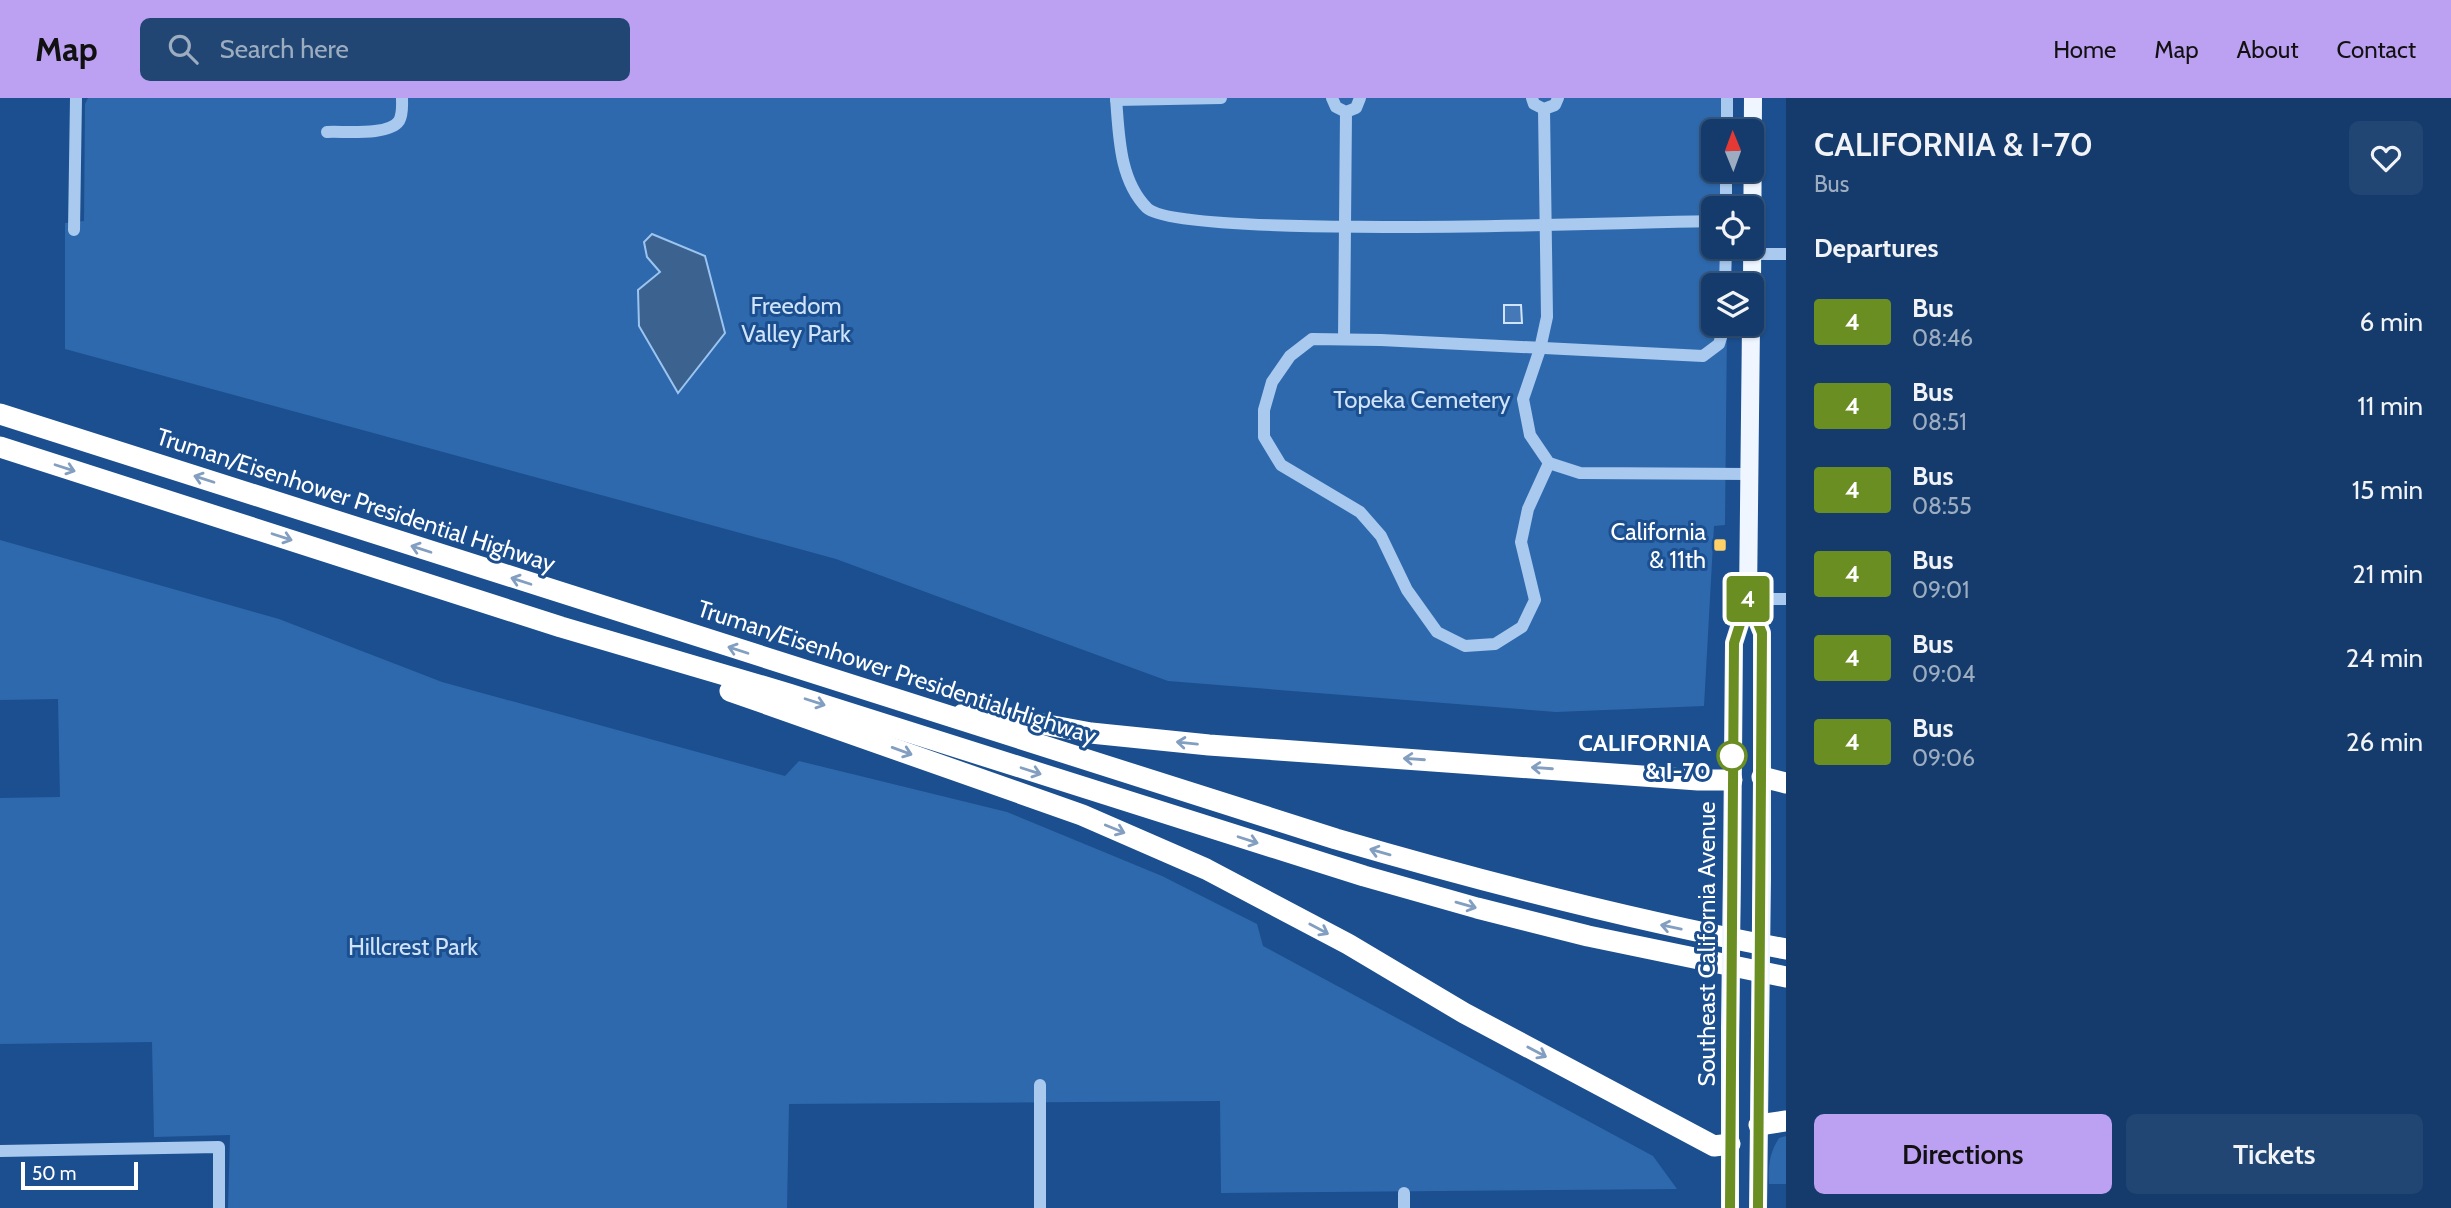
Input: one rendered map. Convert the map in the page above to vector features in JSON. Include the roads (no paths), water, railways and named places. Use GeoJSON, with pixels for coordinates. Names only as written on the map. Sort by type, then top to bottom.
{"type":"FeatureCollection","features":[{"type":"Feature","properties":{"kind":"highway","name":"Truman/Eisenhower Presidential Highway"},"geometry":{"type":"LineString","coordinates":[[0,414],[1336,839],[1464,876],[1627,917],[1786,950]]}},
{"type":"Feature","properties":{"kind":"highway"},"geometry":{"type":"LineString","coordinates":[[0,447],[561,627],[789,694],[1414,890],[1588,936],[1786,978]]}},
{"type":"Feature","properties":{"kind":"highway"},"geometry":{"type":"LineString","coordinates":[[561,627],[674,672],[1082,815],[1152,844],[1206,869],[1348,944],[1464,1013],[1714,1146],[1730,1144]]}},
{"type":"Feature","properties":{"kind":"highway"},"geometry":{"type":"LineString","coordinates":[[943,715],[988,714],[1091,733],[1209,745],[1698,780],[1732,780]]}},
{"type":"Feature","properties":{"kind":"highway"},"geometry":{"type":"LineString","coordinates":[[1762,777],[1779,779],[1786,783]]}},
{"type":"Feature","properties":{"kind":"highway"},"geometry":{"type":"LineString","coordinates":[[1759,1125],[1786,1121]]}},
{"type":"Feature","properties":{"kind":"main road"},"geometry":{"type":"LineString","coordinates":[[1752,196],[1753,98]]}},
{"type":"Feature","properties":{"kind":"main road","name":"Southeast California Avenue"},"geometry":{"type":"LineString","coordinates":[[1730,1208],[1734,643],[1748,599],[1751,336]]}},
{"type":"Feature","properties":{"kind":"main road","name":"Southeast California Avenue"},"geometry":{"type":"LineString","coordinates":[[1748,599],[1762,633],[1758,1208]]}},
{"type":"Feature","properties":{"kind":"main road"},"geometry":{"type":"LineString","coordinates":[[1732,780],[1762,777]]}},
{"type":"Feature","properties":{"kind":"main road"},"geometry":{"type":"LineString","coordinates":[[1730,1144],[1759,1125]]}},
{"type":"Feature","properties":{"kind":"street"},"geometry":{"type":"LineString","coordinates":[[74,230],[76,98]]}},
{"type":"Feature","properties":{"kind":"street"},"geometry":{"type":"LineString","coordinates":[[327,132],[383,130],[392,127],[402,114],[402,98]]}},
{"type":"Feature","properties":{"kind":"street"},"geometry":{"type":"LineString","coordinates":[[1221,98],[1116,99],[1120,143],[1130,184],[1149,210],[1183,220],[1346,227],[1701,221]]}},
{"type":"Feature","properties":{"kind":"street"},"geometry":{"type":"LineString","coordinates":[[1332,98],[1336,107],[1346,112],[1356,108],[1360,98]]}},
{"type":"Feature","properties":{"kind":"street"},"geometry":{"type":"LineString","coordinates":[[1532,98],[1534,104],[1544,109],[1555,105],[1558,98]]}},
{"type":"Feature","properties":{"kind":"street"},"geometry":{"type":"LineString","coordinates":[[1727,98],[1727,119]]}},
{"type":"Feature","properties":{"kind":"street"},"geometry":{"type":"LineString","coordinates":[[1544,109],[1547,317],[1540,349],[1523,399],[1530,435],[1549,463],[1580,473],[1750,474]]}},
{"type":"Feature","properties":{"kind":"street"},"geometry":{"type":"LineString","coordinates":[[1345,339],[1346,112]]}},
{"type":"Feature","properties":{"kind":"street"},"geometry":{"type":"LineString","coordinates":[[1764,254],[1786,254]]}},
{"type":"Feature","properties":{"kind":"street"},"geometry":{"type":"LineString","coordinates":[[1549,463],[1528,509],[1521,542],[1535,600],[1522,627],[1495,644],[1465,646],[1437,632],[1407,590],[1381,536],[1360,512],[1281,465],[1264,437],[1264,410],[1272,382],[1290,356],[1312,339],[1703,356],[1719,344],[1721,336]]}},
{"type":"Feature","properties":{"kind":"street"},"geometry":{"type":"LineString","coordinates":[[1748,599],[1786,599]]}},
{"type":"Feature","properties":{"kind":"street"},"geometry":{"type":"LineString","coordinates":[[1040,1085],[1040,1208]]}},
{"type":"Feature","properties":{"kind":"street"},"geometry":{"type":"LineString","coordinates":[[0,1151],[219,1147],[219,1208]]}},
{"type":"Feature","properties":{"kind":"street"},"geometry":{"type":"LineString","coordinates":[[1404,1193],[1404,1208]]}},
{"type":"Feature","properties":{"kind":"place","name":"California & 11th"},"geometry":{"type":"Point","coordinates":[1720,545]}},
{"type":"Feature","properties":{"kind":"place","name":"CALIFORNIA & I-70"},"geometry":{"type":"Point","coordinates":[1732,756]}},
{"type":"Feature","properties":{"kind":"park label","name":"Freedom Valley Park"},"geometry":{"type":"Point","coordinates":[796,319]}},
{"type":"Feature","properties":{"kind":"park label","name":"Topeka Cemetery"},"geometry":{"type":"Point","coordinates":[1422,399]}},
{"type":"Feature","properties":{"kind":"park label","name":"Hillcrest Park"},"geometry":{"type":"Point","coordinates":[413,946]}}]}
